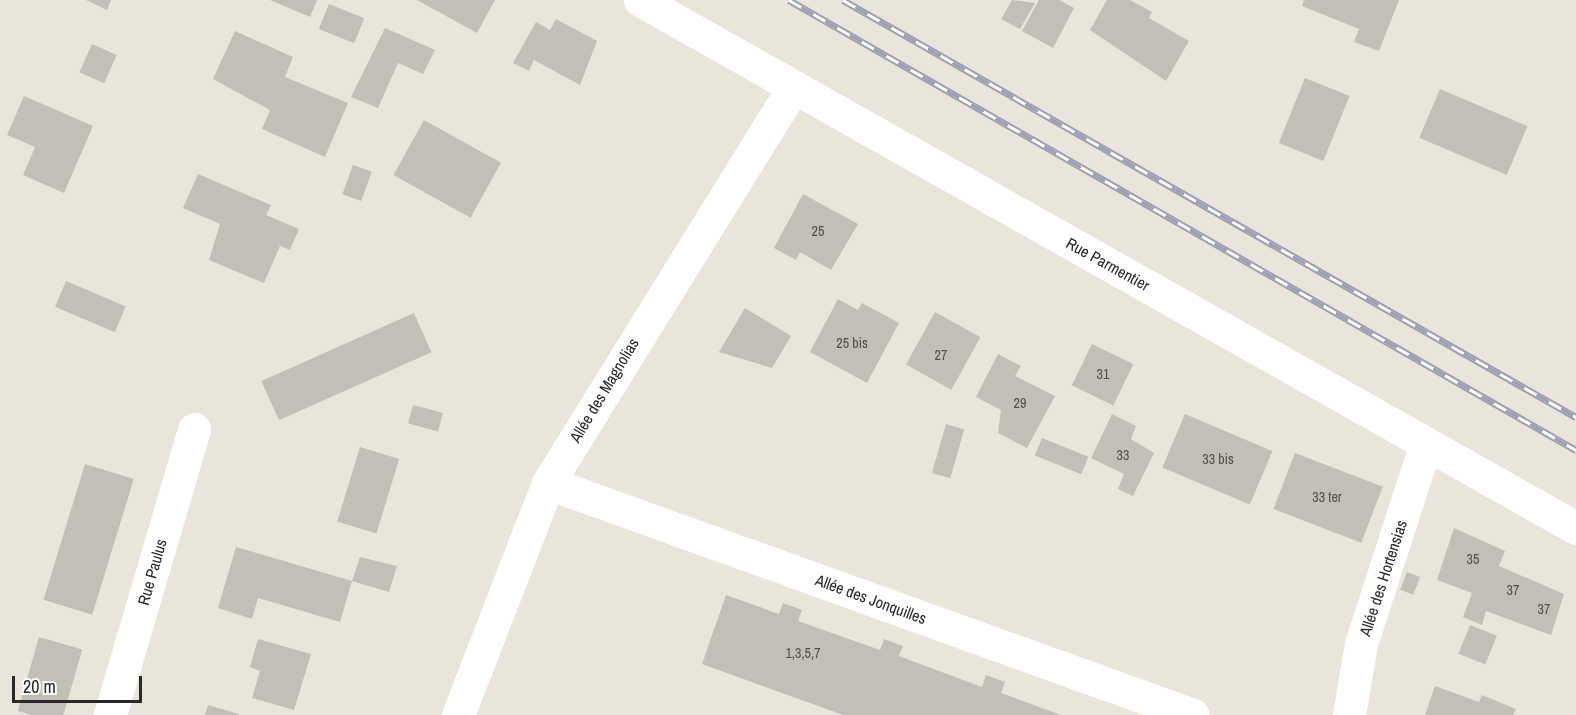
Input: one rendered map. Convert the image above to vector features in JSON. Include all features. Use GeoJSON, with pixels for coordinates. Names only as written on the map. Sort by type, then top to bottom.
{"type":"FeatureCollection","features":[{"type":"Feature","properties":{"kind":"street","name":"Rue Parmentier"},"geometry":{"type":"LineString","coordinates":[[640,0],[1576,528]]}},
{"type":"Feature","properties":{"kind":"street","name":"Allée des Magnolias"},"geometry":{"type":"LineString","coordinates":[[458,715],[548,483],[794,87]]}},
{"type":"Feature","properties":{"kind":"street","name":"Rue Paulus"},"geometry":{"type":"LineString","coordinates":[[110,715],[194,429]]}},
{"type":"Feature","properties":{"kind":"street","name":"Allée des Hortensias"},"geometry":{"type":"LineString","coordinates":[[1349,715],[1361,644],[1426,443]]}},
{"type":"Feature","properties":{"kind":"street","name":"Allée des Jonquilles"},"geometry":{"type":"LineString","coordinates":[[548,483],[1193,715]]}},
{"type":"Feature","properties":{"kind":"building"},"geometry":{"type":"Polygon","coordinates":[[[86,0],[111,0],[107,10],[86,0]]]}},
{"type":"Feature","properties":{"kind":"building"},"geometry":{"type":"Polygon","coordinates":[[[270,0],[317,0],[310,17],[270,0]]]}},
{"type":"Feature","properties":{"kind":"building"},"geometry":{"type":"Polygon","coordinates":[[[417,0],[495,0],[477,33],[417,0]]]}},
{"type":"Feature","properties":{"kind":"building"},"geometry":{"type":"Polygon","coordinates":[[[1012,0],[1035,3],[1020,29],[1001,19],[1012,0]]]}},
{"type":"Feature","properties":{"kind":"building"},"geometry":{"type":"Polygon","coordinates":[[[1039,0],[1059,0],[1074,8],[1053,48],[1022,31],[1039,0]]]}},
{"type":"Feature","properties":{"kind":"building"},"geometry":{"type":"Polygon","coordinates":[[[1107,0],[1130,0],[1152,12],[1149,18],[1189,41],[1166,81],[1090,30],[1107,0]]]}},
{"type":"Feature","properties":{"kind":"building"},"geometry":{"type":"Polygon","coordinates":[[[1304,0],[1399,0],[1379,51],[1354,42],[1359,29],[1302,6],[1304,0]]]}},
{"type":"Feature","properties":{"kind":"building"},"geometry":{"type":"Polygon","coordinates":[[[329,4],[364,18],[354,43],[319,29],[329,4]]]}},
{"type":"Feature","properties":{"kind":"building"},"geometry":{"type":"Polygon","coordinates":[[[556,19],[597,41],[580,85],[534,60],[529,71],[513,63],[536,22],[550,30],[556,19]]]}},
{"type":"Feature","properties":{"kind":"building"},"geometry":{"type":"Polygon","coordinates":[[[385,28],[435,50],[423,74],[398,63],[378,108],[351,97],[385,28]]]}},
{"type":"Feature","properties":{"kind":"building"},"geometry":{"type":"Polygon","coordinates":[[[235,31],[293,57],[285,77],[348,103],[325,157],[262,129],[270,110],[213,79],[235,31]]]}},
{"type":"Feature","properties":{"kind":"building"},"geometry":{"type":"Polygon","coordinates":[[[92,44],[117,55],[104,83],[79,72],[92,44]]]}},
{"type":"Feature","properties":{"kind":"building"},"geometry":{"type":"Polygon","coordinates":[[[1305,78],[1350,96],[1323,161],[1279,143],[1305,78]]]}},
{"type":"Feature","properties":{"kind":"building"},"geometry":{"type":"Polygon","coordinates":[[[1440,89],[1527,126],[1507,175],[1419,138],[1440,89]]]}},
{"type":"Feature","properties":{"kind":"building"},"geometry":{"type":"Polygon","coordinates":[[[24,96],[93,126],[64,193],[23,175],[35,147],[7,135],[24,96]]]}},
{"type":"Feature","properties":{"kind":"building"},"geometry":{"type":"Polygon","coordinates":[[[424,120],[501,163],[470,218],[393,175],[424,120]]]}},
{"type":"Feature","properties":{"kind":"building"},"geometry":{"type":"Polygon","coordinates":[[[353,165],[372,172],[361,201],[342,194],[353,165]]]}},
{"type":"Feature","properties":{"kind":"building"},"geometry":{"type":"Polygon","coordinates":[[[198,174],[271,205],[266,215],[299,229],[290,250],[280,246],[264,283],[209,260],[220,224],[183,208],[198,174]]]}},
{"type":"Feature","properties":{"kind":"building"},"geometry":{"type":"Polygon","coordinates":[[[803,194],[858,224],[831,270],[800,252],[796,260],[774,248],[803,194]]]}},
{"type":"Feature","properties":{"kind":"building"},"geometry":{"type":"Polygon","coordinates":[[[66,281],[126,306],[115,332],[55,307],[66,281]]]}},
{"type":"Feature","properties":{"kind":"building"},"geometry":{"type":"Polygon","coordinates":[[[838,299],[858,310],[862,303],[899,323],[867,383],[810,352],[838,299]]]}},
{"type":"Feature","properties":{"kind":"building"},"geometry":{"type":"Polygon","coordinates":[[[745,308],[791,336],[772,368],[719,352],[745,308]]]}},
{"type":"Feature","properties":{"kind":"building"},"geometry":{"type":"Polygon","coordinates":[[[935,312],[980,337],[951,390],[906,364],[935,312]]]}},
{"type":"Feature","properties":{"kind":"building"},"geometry":{"type":"Polygon","coordinates":[[[414,313],[431,352],[279,420],[261,381],[414,313]]]}},
{"type":"Feature","properties":{"kind":"building"},"geometry":{"type":"Polygon","coordinates":[[[1092,344],[1133,364],[1113,406],[1072,385],[1092,344]]]}},
{"type":"Feature","properties":{"kind":"building"},"geometry":{"type":"Polygon","coordinates":[[[998,354],[1021,366],[1015,376],[1055,396],[1027,448],[998,433],[1001,410],[976,397],[998,354]]]}},
{"type":"Feature","properties":{"kind":"building"},"geometry":{"type":"Polygon","coordinates":[[[413,405],[443,413],[438,431],[408,423],[413,405]]]}},
{"type":"Feature","properties":{"kind":"building"},"geometry":{"type":"Polygon","coordinates":[[[1112,414],[1136,426],[1131,439],[1154,453],[1133,496],[1118,489],[1124,474],[1091,458],[1112,414]]]}},
{"type":"Feature","properties":{"kind":"building"},"geometry":{"type":"Polygon","coordinates":[[[1185,414],[1272,451],[1250,505],[1162,467],[1185,414]]]}},
{"type":"Feature","properties":{"kind":"building"},"geometry":{"type":"Polygon","coordinates":[[[946,424],[964,429],[950,478],[932,473],[946,424]]]}},
{"type":"Feature","properties":{"kind":"building"},"geometry":{"type":"Polygon","coordinates":[[[1042,438],[1088,457],[1081,474],[1035,456],[1042,438]]]}},
{"type":"Feature","properties":{"kind":"building"},"geometry":{"type":"Polygon","coordinates":[[[360,447],[399,459],[376,534],[337,522],[360,447]]]}},
{"type":"Feature","properties":{"kind":"building"},"geometry":{"type":"Polygon","coordinates":[[[1295,453],[1383,487],[1361,543],[1273,509],[1295,453]]]}},
{"type":"Feature","properties":{"kind":"building"},"geometry":{"type":"Polygon","coordinates":[[[85,464],[134,479],[92,615],[43,600],[85,464]]]}},
{"type":"Feature","properties":{"kind":"building"},"geometry":{"type":"Polygon","coordinates":[[[1454,528],[1505,551],[1499,566],[1564,594],[1551,635],[1486,611],[1482,625],[1463,617],[1472,593],[1437,580],[1454,528]]]}},
{"type":"Feature","properties":{"kind":"building"},"geometry":{"type":"Polygon","coordinates":[[[236,547],[352,581],[340,622],[258,598],[252,619],[218,608],[236,547]]]}},
{"type":"Feature","properties":{"kind":"building"},"geometry":{"type":"Polygon","coordinates":[[[360,557],[397,566],[389,592],[352,581],[360,557]]]}},
{"type":"Feature","properties":{"kind":"building"},"geometry":{"type":"Polygon","coordinates":[[[1407,572],[1420,577],[1413,595],[1400,590],[1407,572]]]}},
{"type":"Feature","properties":{"kind":"building"},"geometry":{"type":"Polygon","coordinates":[[[726,595],[779,614],[783,603],[802,610],[798,621],[880,650],[884,639],[903,646],[899,656],[982,687],[986,675],[1005,682],[1001,693],[1061,715],[843,715],[702,664],[726,595]]]}},
{"type":"Feature","properties":{"kind":"building"},"geometry":{"type":"Polygon","coordinates":[[[1470,625],[1497,636],[1485,665],[1458,654],[1470,625]]]}},
{"type":"Feature","properties":{"kind":"building"},"geometry":{"type":"Polygon","coordinates":[[[39,637],[82,649],[63,715],[32,715],[18,711],[39,637]]]}},
{"type":"Feature","properties":{"kind":"building"},"geometry":{"type":"Polygon","coordinates":[[[258,639],[311,654],[294,710],[252,698],[260,671],[250,667],[258,639]]]}},
{"type":"Feature","properties":{"kind":"building"},"geometry":{"type":"Polygon","coordinates":[[[1435,686],[1479,702],[1482,695],[1516,709],[1513,715],[1425,715],[1435,686]]]}},
{"type":"Feature","properties":{"kind":"building"},"geometry":{"type":"Polygon","coordinates":[[[208,705],[239,714],[239,715],[205,715],[208,705]]]}},
{"type":"Feature","properties":{"kind":"railway"},"geometry":{"type":"LineString","coordinates":[[789,0],[1576,450]]}},
{"type":"Feature","properties":{"kind":"railway"},"geometry":{"type":"LineString","coordinates":[[843,0],[1576,417]]}}]}
